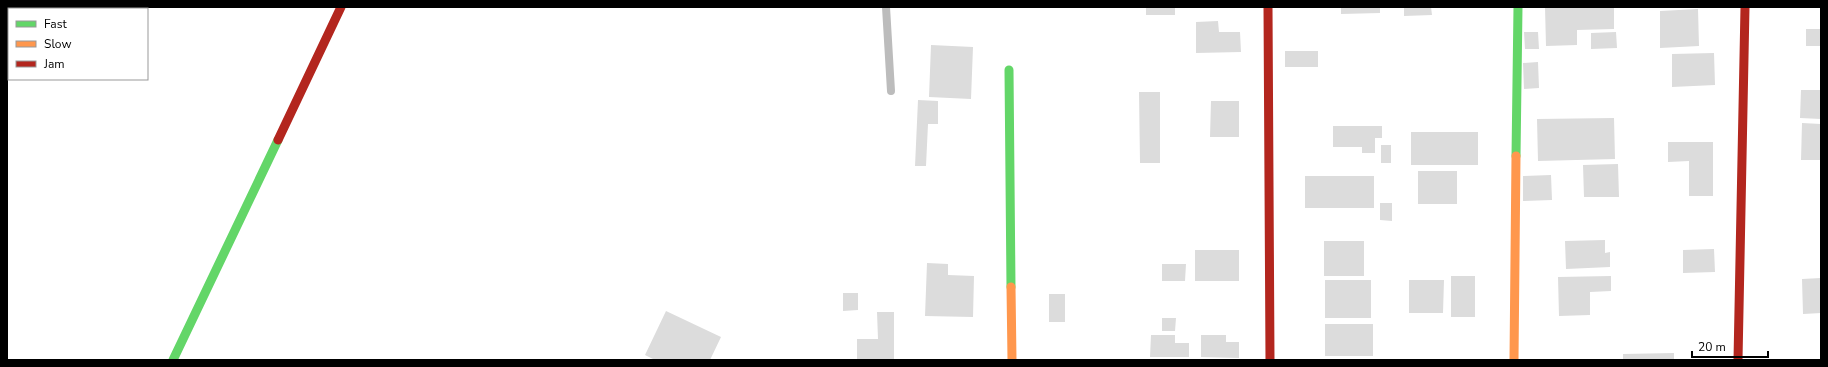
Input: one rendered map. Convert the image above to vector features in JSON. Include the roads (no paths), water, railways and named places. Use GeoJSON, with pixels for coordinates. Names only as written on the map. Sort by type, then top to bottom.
{"type":"FeatureCollection","features":[{"type":"Feature","properties":{"kind":"street"},"geometry":{"type":"LineString","coordinates":[[173,360],[340,7]]}},
{"type":"Feature","properties":{"kind":"street"},"geometry":{"type":"LineString","coordinates":[[1268,7],[1270,360]]}},
{"type":"Feature","properties":{"kind":"street"},"geometry":{"type":"LineString","coordinates":[[1514,360],[1518,7]]}},
{"type":"Feature","properties":{"kind":"street"},"geometry":{"type":"LineString","coordinates":[[1738,360],[1745,7]]}},
{"type":"Feature","properties":{"kind":"street"},"geometry":{"type":"LineString","coordinates":[[1009,70],[1012,360]]}},
{"type":"Feature","properties":{"kind":"waterway"},"geometry":{"type":"LineString","coordinates":[[886,7],[891,91]]}}]}
